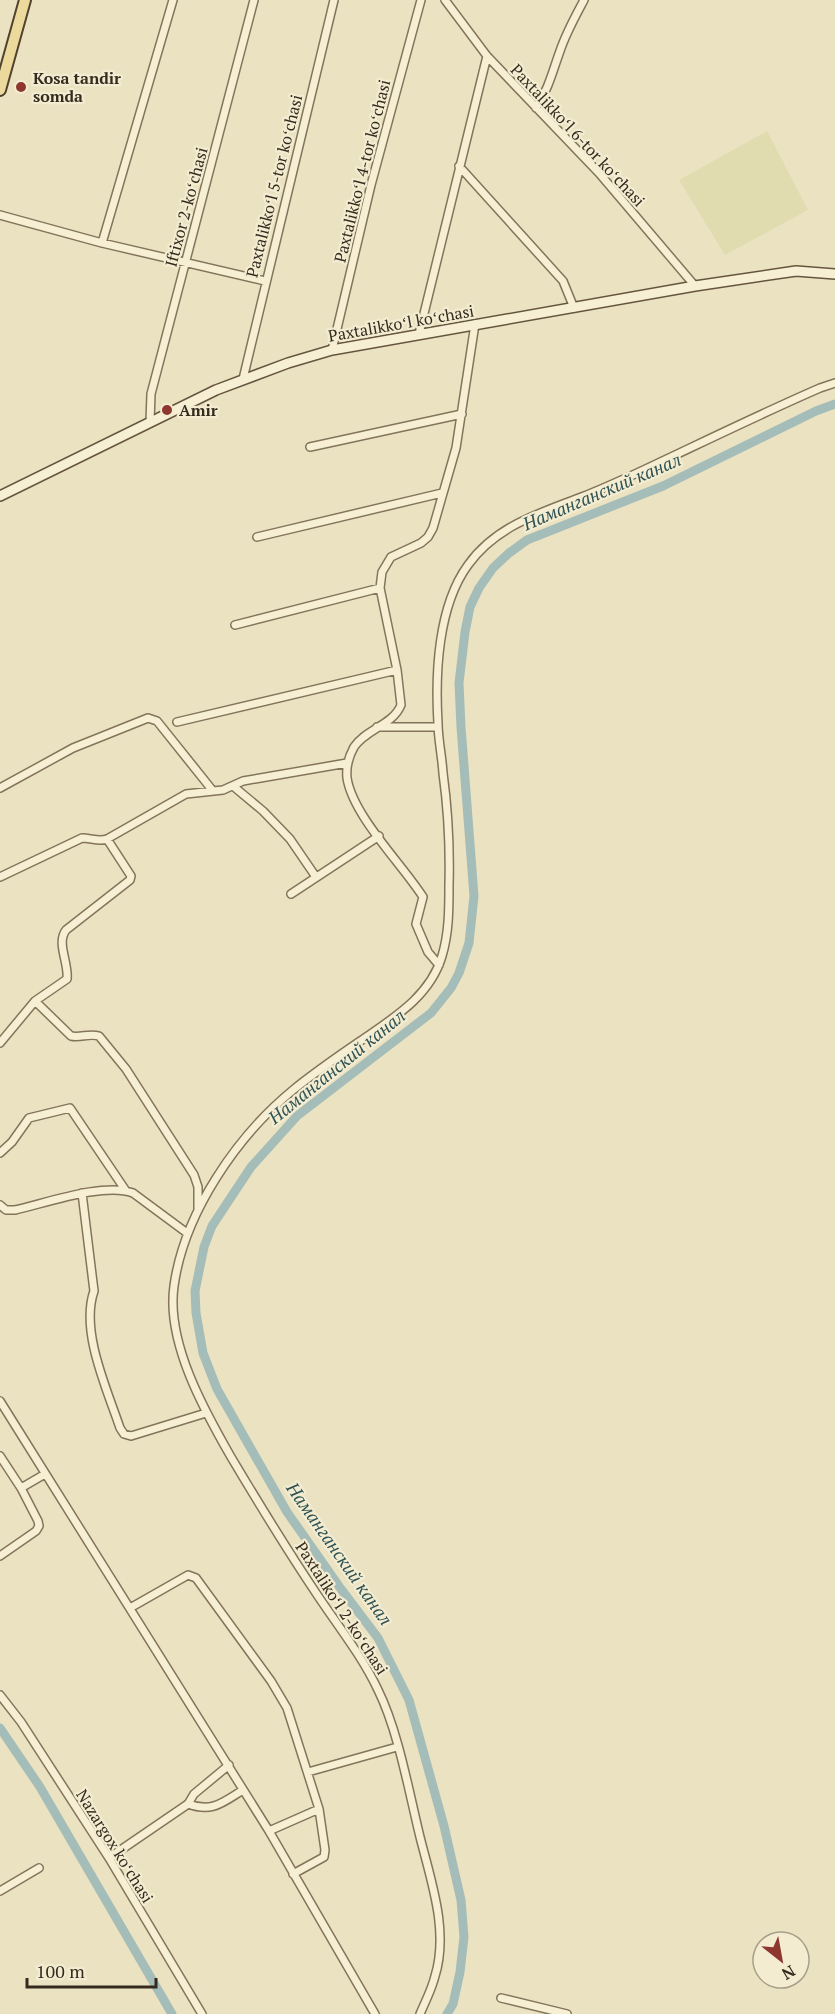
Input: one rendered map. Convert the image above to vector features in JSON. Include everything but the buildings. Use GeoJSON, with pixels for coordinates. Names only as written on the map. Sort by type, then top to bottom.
{"type":"FeatureCollection","features":[{"type":"Feature","properties":{"kind":"main road"},"geometry":{"type":"LineString","coordinates":[[0,90],[25,0]]}},
{"type":"Feature","properties":{"kind":"street"},"geometry":{"type":"LineString","coordinates":[[102,243],[173,0]]}},
{"type":"Feature","properties":{"kind":"street","name":"Iftixor 2-koʻchasi"},"geometry":{"type":"LineString","coordinates":[[150,422],[151,394],[254,0]]}},
{"type":"Feature","properties":{"kind":"street","name":"Paxtalikkoʻl 5-tor koʻchasi"},"geometry":{"type":"LineString","coordinates":[[243,379],[334,0]]}},
{"type":"Feature","properties":{"kind":"street","name":"Paxtalikkoʻl 4-tor koʻchasi"},"geometry":{"type":"LineString","coordinates":[[332,350],[372,185],[421,0]]}},
{"type":"Feature","properties":{"kind":"street","name":"Paxtalikkoʻl 6-tor koʻchasi"},"geometry":{"type":"LineString","coordinates":[[445,0],[487,56],[599,173],[695,286]]}},
{"type":"Feature","properties":{"kind":"street"},"geometry":{"type":"LineString","coordinates":[[536,108],[553,77],[569,28],[584,0]]}},
{"type":"Feature","properties":{"kind":"street"},"geometry":{"type":"LineString","coordinates":[[419,334],[487,56]]}},
{"type":"Feature","properties":{"kind":"street"},"geometry":{"type":"LineString","coordinates":[[459,166],[563,281],[574,308]]}},
{"type":"Feature","properties":{"kind":"street"},"geometry":{"type":"LineString","coordinates":[[0,215],[102,243],[265,281]]}},
{"type":"Feature","properties":{"kind":"street","name":"Paxtalikkoʻl koʻchasi"},"geometry":{"type":"LineString","coordinates":[[0,496],[243,379],[332,350],[695,286],[796,271],[835,274]]}},
{"type":"Feature","properties":{"kind":"street"},"geometry":{"type":"LineString","coordinates":[[439,965],[428,952],[416,924],[423,897],[354,799],[347,777],[347,764],[354,747],[364,736],[394,715],[401,705],[397,670],[380,588],[382,572],[391,557],[421,543],[433,528],[456,448],[475,324]]}},
{"type":"Feature","properties":{"kind":"street","name":"Paxtalikoʻl 2-koʻchasi"},"geometry":{"type":"LineString","coordinates":[[420,2014],[436,1975],[441,1939],[437,1906],[397,1747],[380,1692],[356,1650],[263,1511],[206,1413],[185,1365],[173,1316],[173,1287],[187,1233],[226,1164],[270,1110],[294,1089],[402,1011],[427,987],[439,965],[446,941],[450,874],[447,814],[438,728],[438,665],[447,606],[466,567],[488,542],[513,524],[589,494],[820,387],[835,383]]}},
{"type":"Feature","properties":{"kind":"street"},"geometry":{"type":"LineString","coordinates":[[310,447],[462,414]]}},
{"type":"Feature","properties":{"kind":"street"},"geometry":{"type":"LineString","coordinates":[[257,537],[442,493]]}},
{"type":"Feature","properties":{"kind":"street"},"geometry":{"type":"LineString","coordinates":[[235,625],[380,588]]}},
{"type":"Feature","properties":{"kind":"street"},"geometry":{"type":"LineString","coordinates":[[177,722],[397,670]]}},
{"type":"Feature","properties":{"kind":"street"},"geometry":{"type":"LineString","coordinates":[[0,788],[74,747],[148,718],[157,722],[213,791]]}},
{"type":"Feature","properties":{"kind":"street"},"geometry":{"type":"LineString","coordinates":[[377,727],[438,728]]}},
{"type":"Feature","properties":{"kind":"street"},"geometry":{"type":"LineString","coordinates":[[0,877],[82,838],[102,841],[107,839],[186,794],[213,791],[234,786],[243,781],[347,764]]}},
{"type":"Feature","properties":{"kind":"street"},"geometry":{"type":"LineString","coordinates":[[234,786],[290,839],[319,875]]}},
{"type":"Feature","properties":{"kind":"street"},"geometry":{"type":"LineString","coordinates":[[291,894],[379,836]]}},
{"type":"Feature","properties":{"kind":"street"},"geometry":{"type":"LineString","coordinates":[[0,1043],[35,1001],[67,979],[62,935],[130,880],[131,876],[107,839]]}},
{"type":"Feature","properties":{"kind":"street"},"geometry":{"type":"LineString","coordinates":[[35,1001],[71,1036],[92,1034],[99,1036],[126,1069],[194,1175],[198,1186],[198,1213]]}},
{"type":"Feature","properties":{"kind":"street"},"geometry":{"type":"LineString","coordinates":[[0,1153],[12,1142],[29,1118],[70,1108],[126,1191]]}},
{"type":"Feature","properties":{"kind":"street"},"geometry":{"type":"LineString","coordinates":[[0,1205],[6,1210],[15,1210],[82,1193],[126,1191],[134,1193],[187,1233]]}},
{"type":"Feature","properties":{"kind":"street"},"geometry":{"type":"LineString","coordinates":[[82,1193],[94,1291],[92,1340],[120,1428],[124,1434],[131,1436],[206,1413]]}},
{"type":"Feature","properties":{"kind":"street"},"geometry":{"type":"LineString","coordinates":[[0,1401],[229,1765],[375,2014]]}},
{"type":"Feature","properties":{"kind":"street"},"geometry":{"type":"LineString","coordinates":[[0,1456],[21,1488],[39,1526],[36,1531],[0,1556]]}},
{"type":"Feature","properties":{"kind":"street"},"geometry":{"type":"LineString","coordinates":[[21,1488],[45,1474]]}},
{"type":"Feature","properties":{"kind":"street"},"geometry":{"type":"LineString","coordinates":[[130,1608],[188,1575],[196,1578],[271,1682],[287,1708],[320,1809],[325,1850],[324,1857],[293,1874]]}},
{"type":"Feature","properties":{"kind":"street","name":"Nazargox koʻchasi"},"geometry":{"type":"LineString","coordinates":[[0,1695],[21,1722],[109,1858],[202,2014]]}},
{"type":"Feature","properties":{"kind":"street"},"geometry":{"type":"LineString","coordinates":[[308,1772],[397,1747]]}},
{"type":"Feature","properties":{"kind":"street"},"geometry":{"type":"LineString","coordinates":[[109,1858],[188,1804],[194,1794],[229,1765]]}},
{"type":"Feature","properties":{"kind":"street"},"geometry":{"type":"LineString","coordinates":[[188,1804],[214,1807],[243,1790]]}},
{"type":"Feature","properties":{"kind":"street"},"geometry":{"type":"LineString","coordinates":[[269,1831],[320,1809]]}},
{"type":"Feature","properties":{"kind":"street"},"geometry":{"type":"LineString","coordinates":[[0,1891],[39,1868]]}},
{"type":"Feature","properties":{"kind":"street"},"geometry":{"type":"LineString","coordinates":[[501,1998],[567,2014]]}},
{"type":"Feature","properties":{"kind":"shaded area"},"geometry":{"type":"Polygon","coordinates":[[[767,131],[808,210],[725,255],[679,180],[767,131]]]}},
{"type":"Feature","properties":{"kind":"waterway","name":"Наманганский канал"},"geometry":{"type":"LineString","coordinates":[[447,2014],[453,2004],[460,1972],[464,1937],[461,1900],[444,1826],[409,1700],[378,1638],[287,1512],[217,1389],[203,1353],[196,1313],[195,1291],[204,1247],[212,1226],[251,1167],[297,1116],[431,1013],[451,988],[459,973],[469,943],[474,896],[459,683],[470,607],[479,588],[493,568],[527,540],[663,486],[816,411],[835,404]]}},
{"type":"Feature","properties":{"kind":"waterway","name":"Наманганский канал"},"geometry":{"type":"LineString","coordinates":[[0,1728],[40,1787],[172,2014]]}},
{"type":"Feature","properties":{"kind":"place","name":"Kosa tandir somda"},"geometry":{"type":"Point","coordinates":[21,87]}},
{"type":"Feature","properties":{"kind":"place","name":"Amir"},"geometry":{"type":"Point","coordinates":[167,410]}}]}
